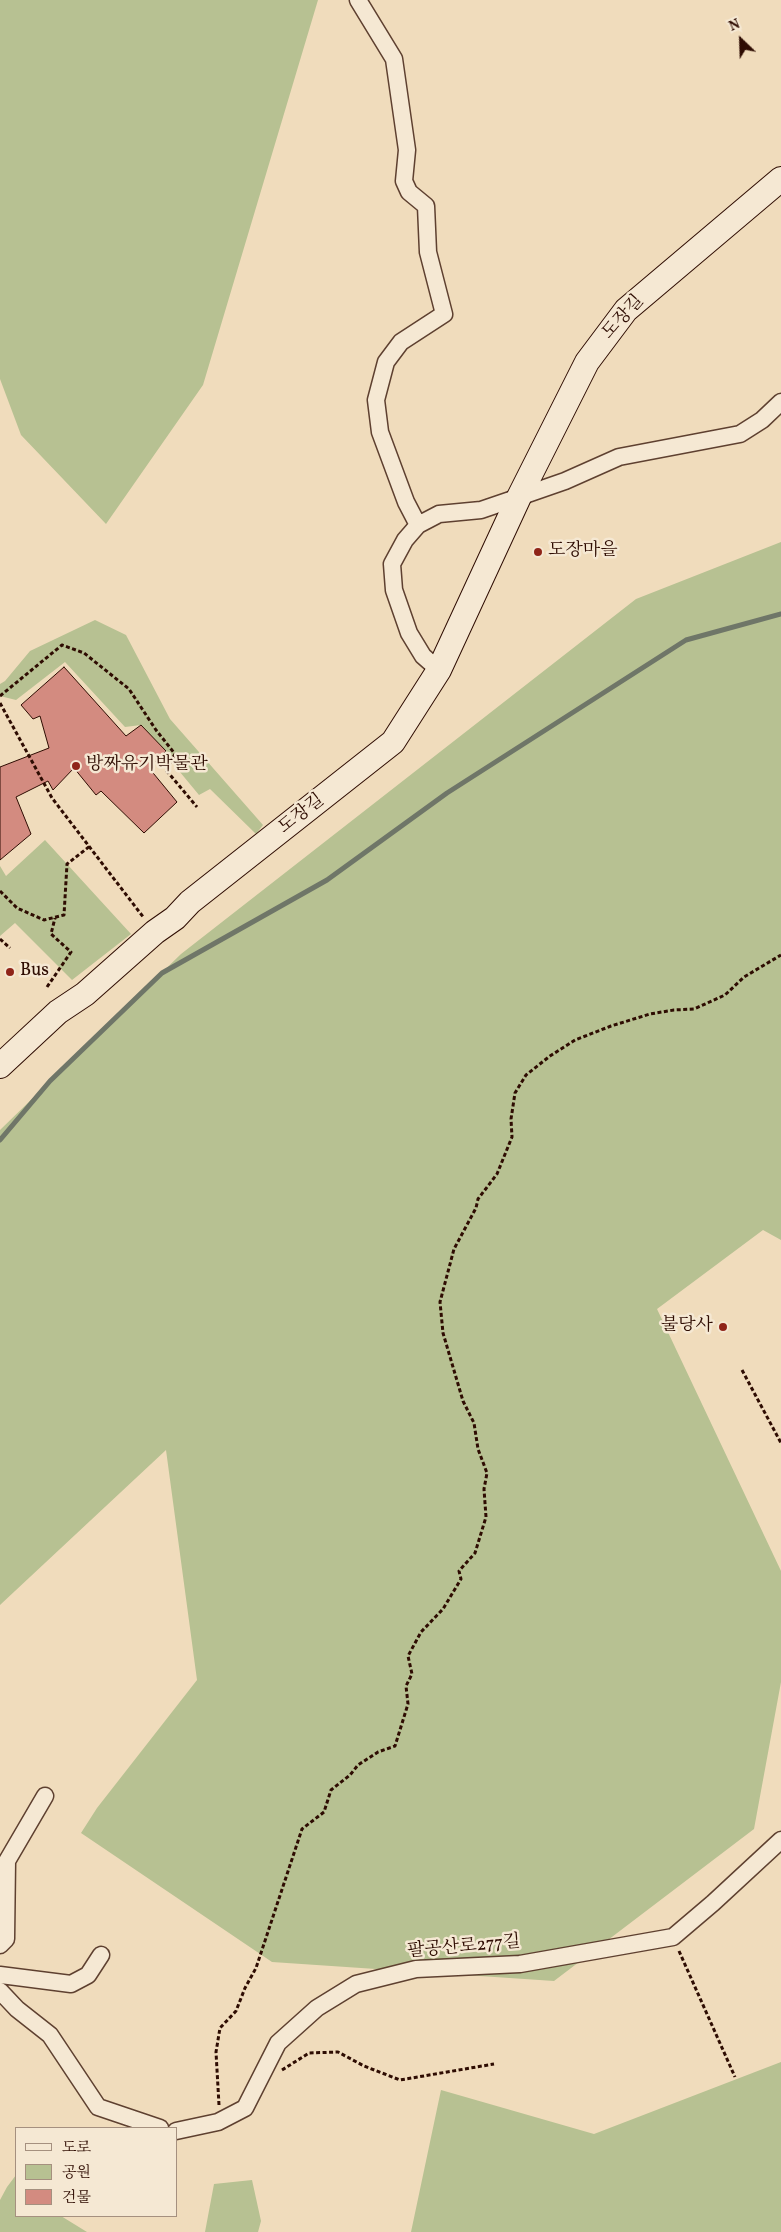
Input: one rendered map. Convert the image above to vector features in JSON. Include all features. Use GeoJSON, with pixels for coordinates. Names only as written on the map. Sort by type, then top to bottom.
{"type":"FeatureCollection","features":[{"type":"Feature","properties":{"kind":"street"},"geometry":{"type":"LineString","coordinates":[[358,0],[394,59],[407,150],[404,181],[410,192],[426,206],[428,252],[444,314],[401,342],[386,362],[376,400],[380,432],[406,502],[418,524]]}},
{"type":"Feature","properties":{"kind":"street","name":"도장길"},"geometry":{"type":"LineString","coordinates":[[0,1066],[58,1012],[85,994],[155,932],[175,918],[190,902],[393,742],[439,670],[518,497],[587,362],[626,310],[781,179]]}},
{"type":"Feature","properties":{"kind":"street"},"geometry":{"type":"LineString","coordinates":[[439,670],[422,656],[409,633],[394,590],[392,564],[405,540],[418,524],[439,514],[481,510],[565,481],[619,457],[740,434],[762,420],[781,402]]}},
{"type":"Feature","properties":{"kind":"street"},"geometry":{"type":"LineString","coordinates":[[0,1944],[6,1939],[8,1861],[45,1796]]}},
{"type":"Feature","properties":{"kind":"street"},"geometry":{"type":"LineString","coordinates":[[673,1937],[721,1896],[781,1840]]}},
{"type":"Feature","properties":{"kind":"street","name":"팔공산로277길"},"geometry":{"type":"LineString","coordinates":[[178,2131],[218,2122],[245,2108],[278,2043],[317,2008],[356,1984],[416,1969],[520,1964],[673,1937]]}},
{"type":"Feature","properties":{"kind":"street"},"geometry":{"type":"LineString","coordinates":[[0,1975],[71,1984],[88,1975],[101,1956]]}},
{"type":"Feature","properties":{"kind":"street"},"geometry":{"type":"LineString","coordinates":[[0,1991],[17,2009],[50,2035],[98,2107],[157,2127]]}},
{"type":"Feature","properties":{"kind":"path"},"geometry":{"type":"LineString","coordinates":[[0,696],[62,645],[84,653],[129,689],[175,754],[166,770],[197,807]]}},
{"type":"Feature","properties":{"kind":"path"},"geometry":{"type":"LineString","coordinates":[[0,703],[52,798],[155,932]]}},
{"type":"Feature","properties":{"kind":"path"},"geometry":{"type":"LineString","coordinates":[[0,892],[16,908],[44,920],[64,915],[67,864],[90,846]]}},
{"type":"Feature","properties":{"kind":"path"},"geometry":{"type":"LineString","coordinates":[[47,986],[70,952],[51,934],[55,918]]}},
{"type":"Feature","properties":{"kind":"path"},"geometry":{"type":"LineString","coordinates":[[0,939],[10,948]]}},
{"type":"Feature","properties":{"kind":"path"},"geometry":{"type":"LineString","coordinates":[[218,2122],[219,2103],[216,2052],[220,2028],[236,2011],[244,1988],[256,1968],[302,1829],[324,1812],[331,1790],[350,1775],[358,1765],[378,1752],[395,1746],[408,1704],[406,1686],[412,1674],[408,1656],[421,1632],[443,1609],[461,1579],[460,1571],[475,1553],[486,1517],[484,1489],[487,1473],[478,1449],[474,1424],[463,1401],[442,1333],[440,1302],[454,1249],[476,1208],[478,1199],[497,1174],[512,1137],[511,1119],[515,1092],[526,1076],[550,1056],[575,1040],[610,1026],[650,1014],[694,1009],[725,995],[744,977],[781,955]]}},
{"type":"Feature","properties":{"kind":"path"},"geometry":{"type":"LineString","coordinates":[[742,1370],[781,1443]]}},
{"type":"Feature","properties":{"kind":"path"},"geometry":{"type":"LineString","coordinates":[[673,1937],[735,2077]]}},
{"type":"Feature","properties":{"kind":"path"},"geometry":{"type":"LineString","coordinates":[[279,2072],[309,2053],[338,2052],[364,2066],[400,2080],[494,2064]]}},
{"type":"Feature","properties":{"kind":"green space"},"geometry":{"type":"Polygon","coordinates":[[[0,0],[318,0],[203,385],[106,524],[21,435],[0,379],[0,0]]]}},
{"type":"Feature","properties":{"kind":"green space"},"geometry":{"type":"Polygon","coordinates":[[[781,542],[781,1240],[763,1230],[657,1309],[781,1571],[781,1682],[754,1829],[554,1981],[272,1962],[81,1833],[97,1808],[197,1680],[166,1450],[0,1605],[0,1130],[181,954],[636,599],[781,542]]]}},
{"type":"Feature","properties":{"kind":"green space"},"geometry":{"type":"Polygon","coordinates":[[[95,620],[126,635],[170,719],[263,825],[256,834],[210,789],[199,795],[141,725],[125,727],[65,662],[16,700],[0,696],[0,684],[5,681],[30,651],[95,620]]]}},
{"type":"Feature","properties":{"kind":"green space"},"geometry":{"type":"Polygon","coordinates":[[[45,840],[131,934],[72,980],[15,923],[0,936],[0,866],[6,876],[45,840]]]}},
{"type":"Feature","properties":{"kind":"green space"},"geometry":{"type":"Polygon","coordinates":[[[781,2062],[781,2232],[411,2232],[441,2090],[594,2134],[781,2062]]]}},
{"type":"Feature","properties":{"kind":"green space"},"geometry":{"type":"Polygon","coordinates":[[[15,2176],[15,2217],[63,2217],[87,2232],[0,2232],[0,2200],[15,2176]]]}},
{"type":"Feature","properties":{"kind":"green space"},"geometry":{"type":"Polygon","coordinates":[[[252,2180],[261,2221],[258,2232],[205,2232],[214,2184],[252,2180]]]}},
{"type":"Feature","properties":{"kind":"building","name":"방짜유기박물관"},"geometry":{"type":"Polygon","coordinates":[[[64,667],[126,736],[141,725],[166,751],[149,768],[177,802],[144,833],[101,791],[96,795],[74,768],[53,790],[48,781],[16,797],[31,834],[0,860],[0,767],[49,748],[40,716],[33,719],[21,705],[64,667]]]}},
{"type":"Feature","properties":{"kind":"waterway"},"geometry":{"type":"LineString","coordinates":[[0,1140],[50,1081],[162,973],[327,880],[447,793],[686,640],[781,614]]}},
{"type":"Feature","properties":{"kind":"place","name":"도장마을"},"geometry":{"type":"Point","coordinates":[538,552]}},
{"type":"Feature","properties":{"kind":"place","name":"방짜유기박물관"},"geometry":{"type":"Point","coordinates":[76,766]}},
{"type":"Feature","properties":{"kind":"place","name":"Bus"},"geometry":{"type":"Point","coordinates":[10,972]}},
{"type":"Feature","properties":{"kind":"place","name":"불당사"},"geometry":{"type":"Point","coordinates":[723,1327]}}]}
